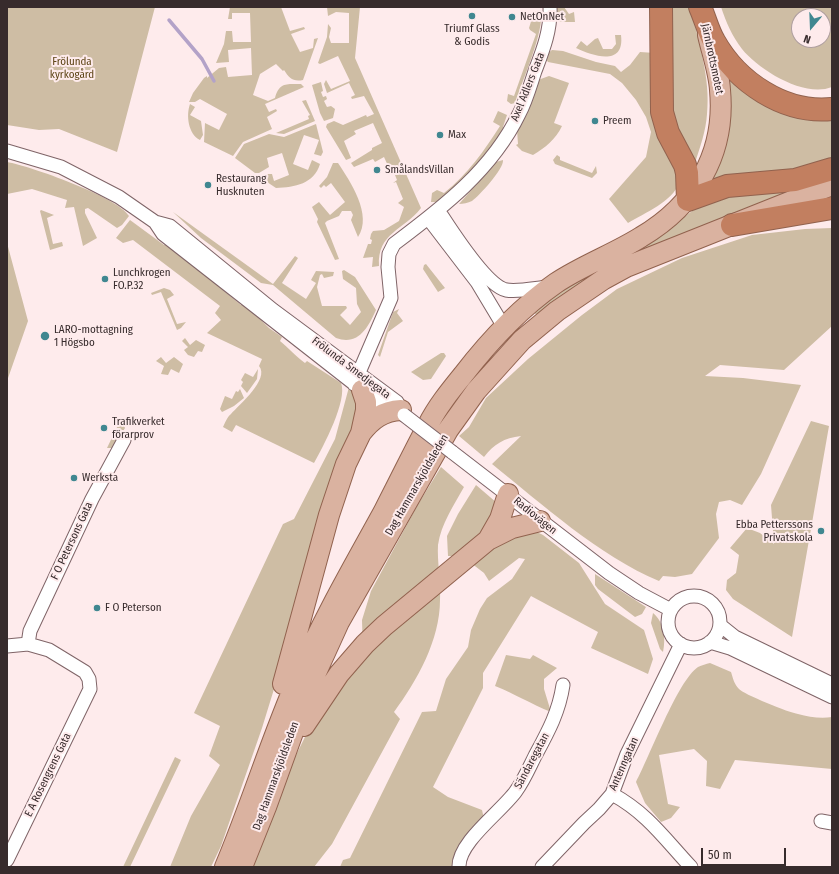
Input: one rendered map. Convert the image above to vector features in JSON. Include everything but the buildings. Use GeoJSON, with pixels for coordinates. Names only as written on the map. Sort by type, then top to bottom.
{"type":"FeatureCollection","features":[{"type":"Feature","properties":{"kind":"highway"},"geometry":{"type":"LineString","coordinates":[[661,7],[662,112],[668,133],[687,173],[688,200],[727,186],[795,180],[832,169]]}},
{"type":"Feature","properties":{"kind":"highway"},"geometry":{"type":"LineString","coordinates":[[700,7],[713,40],[725,58],[753,85],[769,96],[787,103],[806,108],[832,109]]}},
{"type":"Feature","properties":{"kind":"highway"},"geometry":{"type":"LineString","coordinates":[[714,7],[725,37],[745,62],[760,76],[785,90],[800,95],[832,94]]}},
{"type":"Feature","properties":{"kind":"highway"},"geometry":{"type":"LineString","coordinates":[[732,225],[832,208]]}},
{"type":"Feature","properties":{"kind":"main road","name":"Järnbrottsmotet"},"geometry":{"type":"LineString","coordinates":[[688,200],[701,182],[712,157],[719,126],[721,105],[717,73],[700,7]]}},
{"type":"Feature","properties":{"kind":"main road"},"geometry":{"type":"LineString","coordinates":[[732,225],[832,185]]}},
{"type":"Feature","properties":{"kind":"main road","name":"Dag Hammarskjöldsleden"},"geometry":{"type":"LineString","coordinates":[[225,867],[299,674],[324,621],[384,510],[428,424],[464,373],[508,323],[551,287],[576,271],[643,236],[676,213],[688,200]]}},
{"type":"Feature","properties":{"kind":"main road","name":"Dag Hammarskjöldsleden"},"geometry":{"type":"LineString","coordinates":[[242,867],[309,688],[339,622],[448,430],[486,380],[536,328],[576,297],[626,267],[732,225]]}},
{"type":"Feature","properties":{"kind":"main road"},"geometry":{"type":"LineString","coordinates":[[260,775],[267,740],[302,620],[321,540],[337,489],[361,433],[366,410],[366,402],[359,382]]}},
{"type":"Feature","properties":{"kind":"main road"},"geometry":{"type":"LineString","coordinates":[[361,433],[372,420],[398,412]]}},
{"type":"Feature","properties":{"kind":"main road"},"geometry":{"type":"LineString","coordinates":[[488,540],[500,519],[500,489]]}},
{"type":"Feature","properties":{"kind":"main road"},"geometry":{"type":"LineString","coordinates":[[284,757],[319,702],[354,657],[384,626],[488,540],[512,528],[540,521]]}},
{"type":"Feature","properties":{"kind":"street","name":"Axel Adlers Gata"},"geometry":{"type":"LineString","coordinates":[[359,382],[391,298],[388,267],[389,254],[394,244],[462,190],[499,148],[519,114],[545,44],[550,20],[550,7]]}},
{"type":"Feature","properties":{"kind":"street","name":"Frölunda Smedjegata"},"geometry":{"type":"LineString","coordinates":[[7,151],[50,163],[78,175],[119,197],[155,222],[170,226],[359,382],[398,412]]}},
{"type":"Feature","properties":{"kind":"street"},"geometry":{"type":"LineString","coordinates":[[433,214],[476,282],[508,323],[536,328]]}},
{"type":"Feature","properties":{"kind":"street"},"geometry":{"type":"LineString","coordinates":[[433,214],[487,277],[500,288],[511,290],[551,287]]}},
{"type":"Feature","properties":{"kind":"street","name":"Radiovägen"},"geometry":{"type":"LineString","coordinates":[[398,412],[609,573],[639,593],[672,610]]}},
{"type":"Feature","properties":{"kind":"street","name":"F O Petersons Gata"},"geometry":{"type":"LineString","coordinates":[[28,644],[30,630],[33,623],[90,502],[124,440]]}},
{"type":"Feature","properties":{"kind":"street"},"geometry":{"type":"LineString","coordinates":[[687,597],[703,598],[716,608],[720,625],[716,636],[710,642],[698,648],[681,644],[674,638],[670,629],[669,620],[672,610],[678,602],[687,597]]}},
{"type":"Feature","properties":{"kind":"street"},"geometry":{"type":"LineString","coordinates":[[720,625],[735,636],[832,684]]}},
{"type":"Feature","properties":{"kind":"street"},"geometry":{"type":"LineString","coordinates":[[710,642],[730,648],[832,697]]}},
{"type":"Feature","properties":{"kind":"street"},"geometry":{"type":"LineString","coordinates":[[7,646],[28,644]]}},
{"type":"Feature","properties":{"kind":"street","name":"E A Rosengrens Gata"},"geometry":{"type":"LineString","coordinates":[[7,860],[90,689],[89,679],[85,672],[49,650],[28,644]]}},
{"type":"Feature","properties":{"kind":"street","name":"Antenngatan"},"geometry":{"type":"LineString","coordinates":[[542,867],[584,823],[599,810],[612,794],[628,754],[681,644]]}},
{"type":"Feature","properties":{"kind":"street","name":"Sändaregatan"},"geometry":{"type":"LineString","coordinates":[[459,867],[465,848],[506,803],[524,780],[560,705],[563,685]]}},
{"type":"Feature","properties":{"kind":"street"},"geometry":{"type":"LineString","coordinates":[[612,794],[630,804],[648,819],[691,867]]}},
{"type":"Feature","properties":{"kind":"green space","name":"Frölunda kyrkogård"},"geometry":{"type":"Polygon","coordinates":[[[7,7],[155,7],[117,152],[59,129],[39,130],[7,125],[7,7]]]}},
{"type":"Feature","properties":{"kind":"green space"},"geometry":{"type":"Polygon","coordinates":[[[230,7],[281,7],[290,31],[304,27],[305,29],[291,34],[300,52],[313,48],[314,39],[318,38],[303,80],[292,79],[276,64],[260,74],[253,95],[268,101],[275,98],[279,89],[284,85],[301,84],[304,87],[265,104],[269,112],[276,109],[277,111],[267,117],[272,129],[243,142],[233,156],[204,142],[205,123],[219,130],[227,114],[200,99],[195,102],[189,102],[193,93],[204,78],[207,76],[207,78],[219,68],[226,67],[228,77],[252,75],[251,48],[228,50],[229,62],[216,63],[224,44],[226,31],[232,31],[233,42],[251,42],[250,13],[232,13],[232,19],[228,19],[230,7]]]}},
{"type":"Feature","properties":{"kind":"green space"},"geometry":{"type":"Polygon","coordinates":[[[327,7],[360,7],[355,58],[421,208],[387,239],[382,246],[379,266],[372,267],[373,257],[363,258],[368,244],[371,244],[371,234],[373,231],[384,230],[399,221],[404,207],[398,203],[403,199],[396,182],[393,183],[397,180],[393,170],[389,168],[384,157],[375,162],[373,159],[354,167],[351,163],[372,150],[372,148],[382,143],[373,123],[354,131],[356,134],[344,141],[351,158],[346,160],[326,127],[327,124],[334,121],[343,125],[366,115],[367,117],[374,114],[364,96],[352,99],[351,97],[355,95],[349,83],[327,93],[324,84],[326,80],[331,89],[350,81],[338,56],[320,64],[318,63],[327,37],[328,24],[331,28],[329,37],[331,43],[349,43],[349,13],[336,12],[328,16],[327,7]]]}},
{"type":"Feature","properties":{"kind":"green space"},"geometry":{"type":"Polygon","coordinates":[[[556,7],[564,7],[569,14],[574,12],[575,22],[562,22],[555,20],[556,7]]]}},
{"type":"Feature","properties":{"kind":"green space"},"geometry":{"type":"Polygon","coordinates":[[[667,7],[691,7],[706,74],[708,101],[707,114],[704,133],[695,163],[670,112],[667,7]]]}},
{"type":"Feature","properties":{"kind":"green space"},"geometry":{"type":"Polygon","coordinates":[[[721,7],[832,7],[832,87],[809,89],[783,80],[771,73],[759,65],[742,49],[727,23],[721,7]]]}},
{"type":"Feature","properties":{"kind":"green space"},"geometry":{"type":"Polygon","coordinates":[[[540,10],[541,18],[537,41],[515,103],[511,104],[507,101],[508,94],[514,96],[536,34],[529,28],[534,12],[540,10]]]}},
{"type":"Feature","properties":{"kind":"green space"},"geometry":{"type":"Polygon","coordinates":[[[615,35],[621,35],[621,45],[618,52],[613,55],[599,56],[576,48],[581,41],[587,46],[598,38],[603,49],[612,49],[616,44],[615,35]]]}},
{"type":"Feature","properties":{"kind":"green space"},"geometry":{"type":"Polygon","coordinates":[[[552,50],[563,51],[596,62],[615,66],[621,72],[630,65],[640,52],[655,53],[665,142],[680,182],[671,196],[650,211],[628,223],[609,199],[646,157],[651,132],[646,117],[636,100],[622,83],[610,74],[548,62],[546,59],[548,53],[552,50]]]}},
{"type":"Feature","properties":{"kind":"green space"},"geometry":{"type":"Polygon","coordinates":[[[726,71],[832,117],[832,159],[797,170],[709,183],[726,71]]]}},
{"type":"Feature","properties":{"kind":"green space"},"geometry":{"type":"Polygon","coordinates":[[[549,76],[569,83],[554,123],[562,126],[550,143],[533,155],[522,151],[516,145],[518,144],[517,130],[538,80],[549,76]]]}},
{"type":"Feature","properties":{"kind":"green space"},"geometry":{"type":"Polygon","coordinates":[[[321,82],[323,91],[321,92],[323,97],[326,96],[327,99],[324,101],[327,107],[331,106],[335,109],[333,118],[324,121],[320,113],[312,85],[321,82]]]}},
{"type":"Feature","properties":{"kind":"green space"},"geometry":{"type":"Polygon","coordinates":[[[306,100],[315,121],[284,134],[276,133],[309,119],[308,116],[310,115],[302,101],[306,100]]]}},
{"type":"Feature","properties":{"kind":"green space"},"geometry":{"type":"Polygon","coordinates":[[[190,104],[195,107],[190,115],[201,121],[203,135],[200,140],[193,133],[189,124],[188,113],[190,104]]]}},
{"type":"Feature","properties":{"kind":"green space"},"geometry":{"type":"Polygon","coordinates":[[[498,111],[507,115],[503,127],[505,129],[469,175],[437,202],[431,202],[432,193],[437,190],[444,193],[453,186],[482,153],[500,126],[493,122],[498,111]]]}},
{"type":"Feature","properties":{"kind":"green space"},"geometry":{"type":"Polygon","coordinates":[[[316,124],[323,152],[321,156],[314,154],[319,140],[304,135],[293,164],[308,170],[312,160],[320,164],[313,176],[303,183],[290,187],[276,188],[261,178],[266,174],[272,174],[274,181],[289,175],[282,153],[267,158],[269,167],[259,173],[255,173],[235,158],[244,144],[269,134],[284,137],[316,124]]]}},
{"type":"Feature","properties":{"kind":"green space"},"geometry":{"type":"Polygon","coordinates":[[[557,155],[560,157],[560,160],[592,173],[596,166],[597,173],[592,178],[555,164],[553,160],[557,155]]]}},
{"type":"Feature","properties":{"kind":"green space"},"geometry":{"type":"Polygon","coordinates":[[[503,160],[500,170],[480,194],[472,201],[459,204],[496,162],[503,160]]]}},
{"type":"Feature","properties":{"kind":"green space"},"geometry":{"type":"Polygon","coordinates":[[[7,162],[34,169],[72,183],[109,200],[122,208],[129,216],[122,225],[117,228],[88,208],[85,209],[85,213],[97,238],[83,246],[74,207],[65,208],[67,200],[32,189],[7,194],[7,162]]]}},
{"type":"Feature","properties":{"kind":"green space"},"geometry":{"type":"Polygon","coordinates":[[[333,163],[338,163],[354,189],[358,198],[363,219],[362,228],[358,237],[351,220],[353,215],[351,211],[342,211],[339,216],[325,223],[339,259],[335,260],[317,222],[318,219],[312,207],[319,202],[330,215],[345,202],[331,183],[326,187],[324,185],[321,188],[319,186],[327,177],[333,163]]]}},
{"type":"Feature","properties":{"kind":"green space"},"geometry":{"type":"Polygon","coordinates":[[[801,188],[538,316],[532,311],[574,280],[666,231],[696,208],[730,194],[801,188]]]}},
{"type":"Feature","properties":{"kind":"green space"},"geometry":{"type":"Polygon","coordinates":[[[41,210],[54,215],[47,218],[53,244],[62,242],[63,246],[50,250],[41,210]]]}},
{"type":"Feature","properties":{"kind":"green space"},"geometry":{"type":"Polygon","coordinates":[[[173,212],[273,284],[295,256],[298,258],[282,283],[306,299],[316,283],[311,280],[316,271],[334,272],[333,276],[324,278],[322,274],[320,275],[317,287],[322,306],[346,306],[347,308],[340,315],[350,325],[361,312],[357,304],[356,288],[343,279],[342,271],[344,270],[355,277],[376,310],[366,329],[361,334],[350,340],[336,338],[273,285],[261,283],[201,238],[173,212]]]}},
{"type":"Feature","properties":{"kind":"green space"},"geometry":{"type":"Polygon","coordinates":[[[130,220],[164,245],[169,245],[241,305],[244,303],[269,328],[282,337],[280,341],[301,360],[305,363],[307,361],[341,383],[342,391],[338,412],[314,463],[236,425],[232,432],[223,427],[228,417],[257,385],[261,371],[259,366],[262,359],[207,333],[221,320],[215,313],[220,306],[133,240],[123,243],[116,238],[130,220]]]}},
{"type":"Feature","properties":{"kind":"green space"},"geometry":{"type":"Polygon","coordinates":[[[832,228],[832,326],[784,370],[720,365],[705,376],[743,378],[801,385],[761,474],[742,505],[730,500],[719,502],[716,514],[719,538],[692,574],[675,577],[663,576],[659,581],[615,558],[593,544],[551,512],[492,464],[521,436],[509,438],[500,442],[484,457],[459,436],[469,427],[486,398],[528,359],[582,315],[617,289],[682,258],[752,235],[805,229],[832,228]]]}},
{"type":"Feature","properties":{"kind":"green space"},"geometry":{"type":"Polygon","coordinates":[[[7,243],[28,321],[7,381],[7,243]]]}},
{"type":"Feature","properties":{"kind":"green space"},"geometry":{"type":"Polygon","coordinates":[[[426,264],[445,288],[438,292],[423,269],[424,265],[426,264]]]}},
{"type":"Feature","properties":{"kind":"green space"},"geometry":{"type":"Polygon","coordinates":[[[164,288],[170,290],[174,295],[167,299],[177,324],[186,322],[177,330],[161,292],[152,295],[151,293],[164,288]]]}},
{"type":"Feature","properties":{"kind":"green space"},"geometry":{"type":"Polygon","coordinates":[[[399,309],[397,313],[403,321],[388,332],[380,357],[378,355],[393,312],[399,309]]]}},
{"type":"Feature","properties":{"kind":"green space"},"geometry":{"type":"Polygon","coordinates":[[[185,338],[190,345],[196,340],[205,345],[202,352],[198,351],[194,357],[188,355],[184,350],[188,347],[182,341],[185,338]]]}},
{"type":"Feature","properties":{"kind":"green space"},"geometry":{"type":"Polygon","coordinates":[[[441,353],[444,353],[446,356],[431,379],[423,380],[411,372],[441,353]]]}},
{"type":"Feature","properties":{"kind":"green space"},"geometry":{"type":"Polygon","coordinates":[[[161,357],[166,363],[174,357],[183,364],[179,373],[171,369],[168,375],[161,374],[164,366],[156,361],[161,357]]]}},
{"type":"Feature","properties":{"kind":"green space"},"geometry":{"type":"Polygon","coordinates":[[[258,369],[257,379],[247,393],[241,386],[243,382],[241,380],[245,373],[253,377],[258,369]]]}},
{"type":"Feature","properties":{"kind":"green space"},"geometry":{"type":"Polygon","coordinates":[[[349,387],[354,392],[360,410],[262,728],[221,846],[211,867],[170,867],[191,816],[220,765],[209,756],[220,726],[194,713],[283,524],[294,519],[335,439],[349,387]]]}},
{"type":"Feature","properties":{"kind":"green space"},"geometry":{"type":"Polygon","coordinates":[[[240,389],[244,398],[234,406],[222,412],[220,409],[225,396],[232,399],[236,391],[238,392],[240,389]]]}},
{"type":"Feature","properties":{"kind":"green space"},"geometry":{"type":"Polygon","coordinates":[[[811,421],[829,426],[792,637],[733,599],[726,590],[727,580],[736,573],[739,555],[730,548],[747,528],[760,533],[774,544],[771,505],[811,421]]]}},
{"type":"Feature","properties":{"kind":"green space"},"geometry":{"type":"Polygon","coordinates":[[[122,422],[125,428],[113,448],[107,448],[119,423],[122,422]]]}},
{"type":"Feature","properties":{"kind":"green space"},"geometry":{"type":"Polygon","coordinates":[[[441,467],[464,487],[445,522],[438,545],[440,594],[439,615],[432,645],[419,673],[394,712],[400,719],[332,844],[314,867],[250,867],[287,773],[314,719],[363,655],[362,620],[371,591],[417,506],[441,467]]]}},
{"type":"Feature","properties":{"kind":"green space"},"geometry":{"type":"Polygon","coordinates":[[[476,485],[497,503],[489,525],[456,556],[448,556],[447,536],[458,514],[476,485]]]}},
{"type":"Feature","properties":{"kind":"green space"},"geometry":{"type":"Polygon","coordinates":[[[533,530],[543,535],[579,563],[605,604],[644,630],[653,659],[648,674],[591,648],[598,632],[531,596],[483,673],[483,688],[433,787],[448,797],[482,810],[484,819],[454,867],[340,867],[343,860],[350,858],[422,712],[436,711],[446,679],[468,647],[471,630],[480,609],[487,598],[512,579],[525,559],[519,558],[489,581],[484,573],[471,563],[504,539],[533,530]]]}},
{"type":"Feature","properties":{"kind":"green space"},"geometry":{"type":"Polygon","coordinates":[[[595,574],[646,607],[642,614],[635,617],[598,589],[595,585],[595,574]]]}},
{"type":"Feature","properties":{"kind":"green space"},"geometry":{"type":"Polygon","coordinates":[[[653,613],[660,621],[662,626],[664,636],[663,652],[660,649],[651,623],[653,613]]]}},
{"type":"Feature","properties":{"kind":"green space"},"geometry":{"type":"Polygon","coordinates":[[[506,655],[530,659],[533,655],[557,668],[544,679],[544,689],[551,712],[495,686],[506,655]]]}},
{"type":"Feature","properties":{"kind":"green space"},"geometry":{"type":"Polygon","coordinates":[[[710,663],[731,672],[739,689],[757,699],[793,713],[819,718],[832,717],[832,769],[735,760],[720,789],[706,786],[707,761],[694,749],[659,755],[668,804],[680,807],[671,818],[661,822],[645,803],[636,782],[664,720],[682,687],[690,675],[698,667],[710,663]]]}},
{"type":"Feature","properties":{"kind":"green space"},"geometry":{"type":"Polygon","coordinates":[[[175,757],[181,760],[130,867],[123,867],[175,757]]]}},
{"type":"Feature","properties":{"kind":"waterway"},"geometry":{"type":"LineString","coordinates":[[169,20],[202,59],[214,81]]}},
{"type":"Feature","properties":{"kind":"place","name":"Triumf Glass & Godis"},"geometry":{"type":"Point","coordinates":[472,16]}},
{"type":"Feature","properties":{"kind":"place","name":"NetOnNet"},"geometry":{"type":"Point","coordinates":[512,17]}},
{"type":"Feature","properties":{"kind":"place","name":"Preem"},"geometry":{"type":"Point","coordinates":[595,121]}},
{"type":"Feature","properties":{"kind":"place","name":"Max"},"geometry":{"type":"Point","coordinates":[440,135]}},
{"type":"Feature","properties":{"kind":"place","name":"SmålandsVillan"},"geometry":{"type":"Point","coordinates":[377,170]}},
{"type":"Feature","properties":{"kind":"place","name":"Restaurang Husknuten"},"geometry":{"type":"Point","coordinates":[208,185]}},
{"type":"Feature","properties":{"kind":"place","name":"Lunchkrogen FO.P.32"},"geometry":{"type":"Point","coordinates":[105,279]}},
{"type":"Feature","properties":{"kind":"place","name":"LARO-mottagning 1 Högsbo"},"geometry":{"type":"Point","coordinates":[45,336]}},
{"type":"Feature","properties":{"kind":"place","name":"Trafikverket förarprov"},"geometry":{"type":"Point","coordinates":[104,428]}},
{"type":"Feature","properties":{"kind":"place","name":"Werksta"},"geometry":{"type":"Point","coordinates":[74,478]}},
{"type":"Feature","properties":{"kind":"place","name":"Ebba Petterssons Privatskola"},"geometry":{"type":"Point","coordinates":[821,531]}},
{"type":"Feature","properties":{"kind":"place","name":"F O Peterson"},"geometry":{"type":"Point","coordinates":[97,608]}}]}
